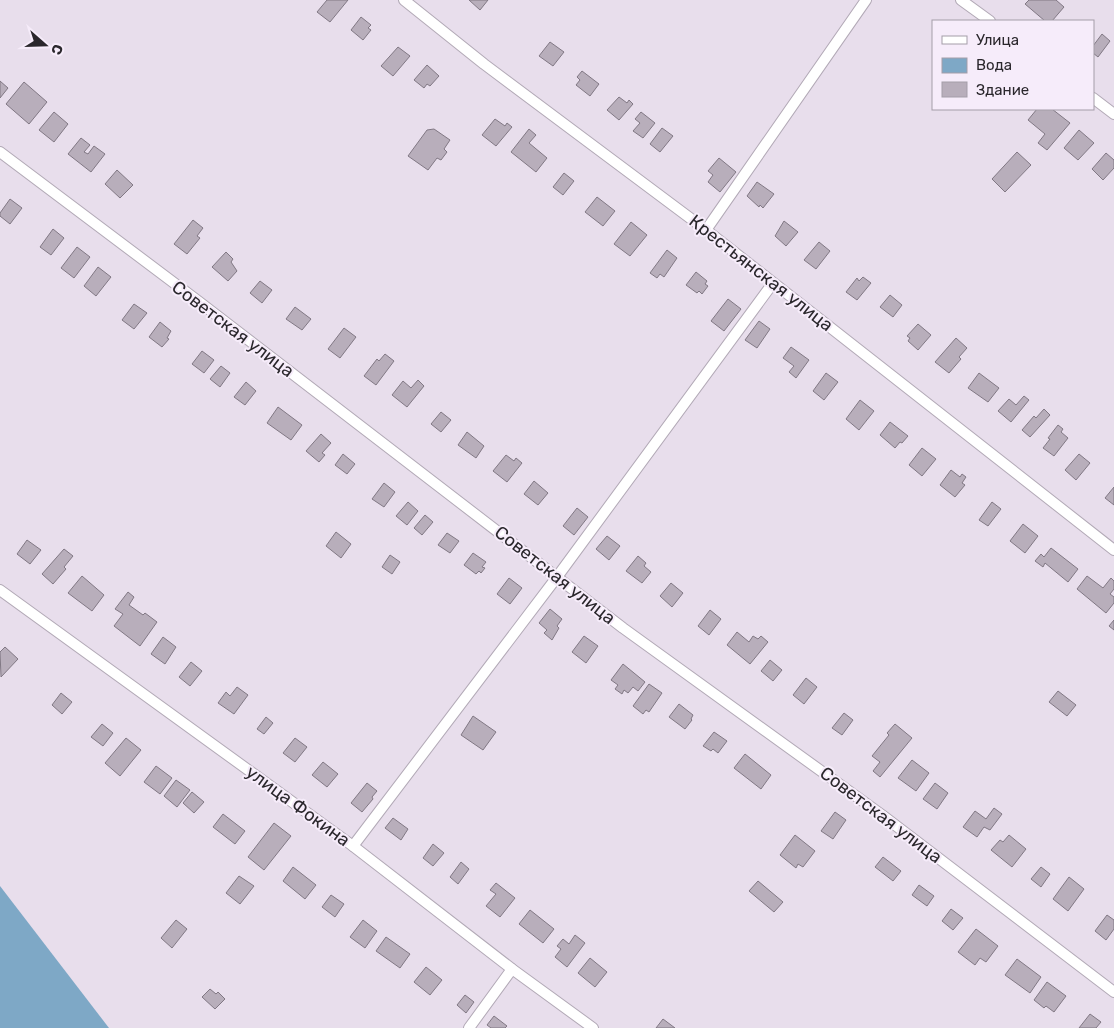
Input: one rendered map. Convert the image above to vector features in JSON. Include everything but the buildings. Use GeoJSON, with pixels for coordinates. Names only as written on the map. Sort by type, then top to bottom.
{"type":"FeatureCollection","features":[{"type":"Feature","properties":{"kind":"street","name":"Крестьянская улица"},"geometry":{"type":"LineString","coordinates":[[404,0],[492,70],[706,230],[1114,550]]}},
{"type":"Feature","properties":{"kind":"street"},"geometry":{"type":"LineString","coordinates":[[706,230],[866,0]]}},
{"type":"Feature","properties":{"kind":"street"},"geometry":{"type":"LineString","coordinates":[[961,0],[989,20]]}},
{"type":"Feature","properties":{"kind":"street"},"geometry":{"type":"LineString","coordinates":[[1094,99],[1114,114]]}},
{"type":"Feature","properties":{"kind":"street","name":"Советская улица"},"geometry":{"type":"LineString","coordinates":[[0,152],[623,628],[882,815],[1114,992]]}},
{"type":"Feature","properties":{"kind":"street"},"geometry":{"type":"LineString","coordinates":[[353,846],[557,577],[773,283]]}},
{"type":"Feature","properties":{"kind":"street","name":"улица Фокина"},"geometry":{"type":"LineString","coordinates":[[0,590],[353,846],[512,969],[593,1028]]}},
{"type":"Feature","properties":{"kind":"street"},"geometry":{"type":"LineString","coordinates":[[469,1028],[512,969]]}},
{"type":"Feature","properties":{"kind":"water"},"geometry":{"type":"Polygon","coordinates":[[[0,886],[109,1028],[0,1028],[0,886]]]}}]}
